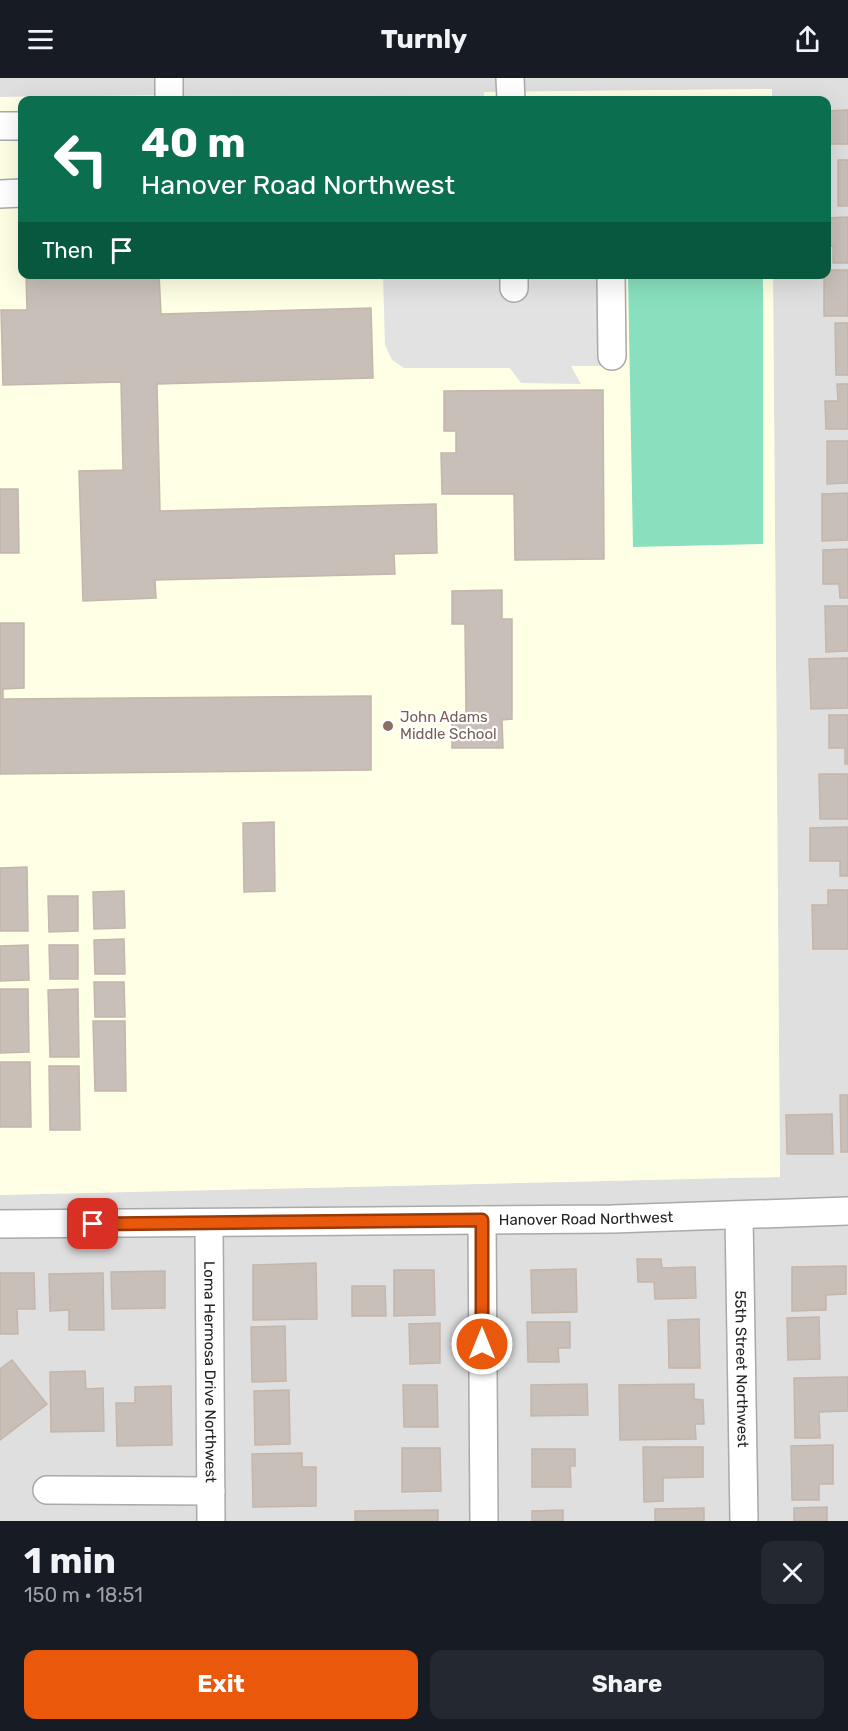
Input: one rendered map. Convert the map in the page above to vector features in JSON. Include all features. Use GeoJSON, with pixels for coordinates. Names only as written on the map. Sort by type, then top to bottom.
{"type":"FeatureCollection","features":[{"type":"Feature","properties":{"kind":"street"},"geometry":{"type":"LineString","coordinates":[[169,78],[170,96]]}},
{"type":"Feature","properties":{"kind":"street"},"geometry":{"type":"LineString","coordinates":[[510,78],[511,96]]}},
{"type":"Feature","properties":{"kind":"street"},"geometry":{"type":"LineString","coordinates":[[0,126],[18,126]]}},
{"type":"Feature","properties":{"kind":"street"},"geometry":{"type":"LineString","coordinates":[[0,194],[18,193]]}},
{"type":"Feature","properties":{"kind":"street"},"geometry":{"type":"LineString","coordinates":[[611,279],[612,356]]}},
{"type":"Feature","properties":{"kind":"street","name":"Hanover Road Northwest"},"geometry":{"type":"LineString","coordinates":[[0,1224],[482,1220],[739,1216],[772,1212],[848,1211]]}},
{"type":"Feature","properties":{"kind":"street","name":"55th Street Northwest"},"geometry":{"type":"LineString","coordinates":[[739,1216],[744,1521]]}},
{"type":"Feature","properties":{"kind":"street"},"geometry":{"type":"LineString","coordinates":[[482,1220],[484,1521]]}},
{"type":"Feature","properties":{"kind":"street","name":"Loma Hermosa Drive Northwest"},"geometry":{"type":"LineString","coordinates":[[209,1224],[211,1521]]}},
{"type":"Feature","properties":{"kind":"street"},"geometry":{"type":"LineString","coordinates":[[47,1490],[211,1491]]}},
{"type":"Feature","properties":{"kind":"shaded area"},"geometry":{"type":"Polygon","coordinates":[[[0,78],[848,78],[848,1521],[0,1521],[0,1195],[780,1177],[773,279],[831,279],[831,96],[772,96],[771,89],[0,97],[0,78]]]}},
{"type":"Feature","properties":{"kind":"shaded area"},"geometry":{"type":"Polygon","coordinates":[[[484,89],[484,96],[179,95],[484,89]]]}},
{"type":"Feature","properties":{"kind":"shaded area","name":"John Adams Middle School"},"geometry":{"type":"Polygon","coordinates":[[[772,89],[772,96],[96,96],[772,89]]]}},
{"type":"Feature","properties":{"kind":"shaded area","name":"John Adams Middle School"},"geometry":{"type":"Polygon","coordinates":[[[0,97],[18,97],[18,279],[773,279],[780,1177],[0,1195],[0,97]]]}},
{"type":"Feature","properties":{"kind":"shaded area"},"geometry":{"type":"Polygon","coordinates":[[[383,279],[622,279],[624,366],[571,366],[581,384],[521,383],[510,368],[404,368],[392,360],[385,345],[383,279]]]}},
{"type":"Feature","properties":{"kind":"green space"},"geometry":{"type":"Polygon","coordinates":[[[628,279],[763,279],[763,544],[633,547],[628,279]]]}},
{"type":"Feature","properties":{"kind":"building"},"geometry":{"type":"Polygon","coordinates":[[[848,110],[848,144],[831,144],[831,111],[848,110]]]}},
{"type":"Feature","properties":{"kind":"building"},"geometry":{"type":"Polygon","coordinates":[[[838,160],[848,160],[848,206],[838,206],[838,160]]]}},
{"type":"Feature","properties":{"kind":"building"},"geometry":{"type":"Polygon","coordinates":[[[848,217],[848,263],[833,263],[831,218],[848,217]]]}},
{"type":"Feature","properties":{"kind":"building"},"geometry":{"type":"Polygon","coordinates":[[[831,270],[848,270],[848,316],[824,316],[824,279],[831,279],[831,270]]]}},
{"type":"Feature","properties":{"kind":"building"},"geometry":{"type":"Polygon","coordinates":[[[26,279],[159,279],[161,314],[371,308],[373,378],[157,384],[160,511],[436,504],[437,553],[394,554],[395,574],[155,580],[156,598],[83,601],[79,471],[123,470],[121,382],[3,385],[1,310],[27,310],[26,279]]]}},
{"type":"Feature","properties":{"kind":"building"},"geometry":{"type":"Polygon","coordinates":[[[835,323],[848,323],[848,375],[836,375],[835,323]]]}},
{"type":"Feature","properties":{"kind":"building"},"geometry":{"type":"Polygon","coordinates":[[[837,384],[848,384],[848,429],[826,429],[825,401],[838,401],[837,384]]]}},
{"type":"Feature","properties":{"kind":"building"},"geometry":{"type":"Polygon","coordinates":[[[603,390],[604,559],[515,560],[514,494],[442,494],[441,453],[456,453],[456,431],[444,431],[444,391],[603,390]]]}},
{"type":"Feature","properties":{"kind":"building"},"geometry":{"type":"Polygon","coordinates":[[[827,441],[848,441],[848,483],[827,484],[827,441]]]}},
{"type":"Feature","properties":{"kind":"building"},"geometry":{"type":"Polygon","coordinates":[[[0,489],[18,489],[19,553],[0,553],[0,489]]]}},
{"type":"Feature","properties":{"kind":"building"},"geometry":{"type":"Polygon","coordinates":[[[848,493],[848,540],[822,541],[822,494],[848,493]]]}},
{"type":"Feature","properties":{"kind":"building"},"geometry":{"type":"Polygon","coordinates":[[[848,549],[848,598],[840,598],[839,584],[823,584],[823,550],[848,549]]]}},
{"type":"Feature","properties":{"kind":"building"},"geometry":{"type":"Polygon","coordinates":[[[502,590],[502,619],[512,619],[512,719],[502,720],[503,748],[452,748],[452,714],[466,714],[465,624],[452,624],[452,591],[502,590]]]}},
{"type":"Feature","properties":{"kind":"building"},"geometry":{"type":"Polygon","coordinates":[[[825,606],[848,606],[848,651],[826,652],[825,606]]]}},
{"type":"Feature","properties":{"kind":"building"},"geometry":{"type":"Polygon","coordinates":[[[0,623],[24,623],[24,688],[3,689],[3,699],[371,696],[371,770],[0,774],[0,623]]]}},
{"type":"Feature","properties":{"kind":"building"},"geometry":{"type":"Polygon","coordinates":[[[848,658],[848,708],[811,709],[809,659],[848,658]]]}},
{"type":"Feature","properties":{"kind":"building"},"geometry":{"type":"Polygon","coordinates":[[[829,715],[848,715],[848,764],[845,764],[845,748],[829,748],[829,715]]]}},
{"type":"Feature","properties":{"kind":"building"},"geometry":{"type":"Polygon","coordinates":[[[819,774],[848,774],[848,819],[820,819],[819,774]]]}},
{"type":"Feature","properties":{"kind":"building"},"geometry":{"type":"Polygon","coordinates":[[[274,822],[275,891],[244,892],[243,823],[274,822]]]}},
{"type":"Feature","properties":{"kind":"building"},"geometry":{"type":"Polygon","coordinates":[[[848,827],[848,876],[840,876],[840,861],[810,861],[810,828],[848,827]]]}},
{"type":"Feature","properties":{"kind":"building"},"geometry":{"type":"Polygon","coordinates":[[[27,867],[28,931],[0,931],[0,868],[27,867]]]}},
{"type":"Feature","properties":{"kind":"building"},"geometry":{"type":"Polygon","coordinates":[[[828,890],[848,890],[848,949],[813,949],[812,905],[828,905],[828,890]]]}},
{"type":"Feature","properties":{"kind":"building"},"geometry":{"type":"Polygon","coordinates":[[[124,891],[125,928],[94,929],[93,892],[124,891]]]}},
{"type":"Feature","properties":{"kind":"building"},"geometry":{"type":"Polygon","coordinates":[[[48,896],[78,896],[78,931],[49,932],[48,896]]]}},
{"type":"Feature","properties":{"kind":"building"},"geometry":{"type":"Polygon","coordinates":[[[124,939],[125,974],[95,974],[94,940],[124,939]]]}},
{"type":"Feature","properties":{"kind":"building"},"geometry":{"type":"Polygon","coordinates":[[[28,945],[29,980],[0,981],[0,946],[28,945]]]}},
{"type":"Feature","properties":{"kind":"building"},"geometry":{"type":"Polygon","coordinates":[[[49,945],[78,945],[78,979],[50,979],[49,945]]]}},
{"type":"Feature","properties":{"kind":"building"},"geometry":{"type":"Polygon","coordinates":[[[94,982],[124,982],[125,1017],[95,1017],[94,982]]]}},
{"type":"Feature","properties":{"kind":"building"},"geometry":{"type":"Polygon","coordinates":[[[0,989],[28,989],[29,1052],[0,1053],[0,989]]]}},
{"type":"Feature","properties":{"kind":"building"},"geometry":{"type":"Polygon","coordinates":[[[78,989],[79,1057],[50,1057],[48,990],[78,989]]]}},
{"type":"Feature","properties":{"kind":"building"},"geometry":{"type":"Polygon","coordinates":[[[93,1021],[125,1021],[126,1091],[95,1091],[93,1021]]]}},
{"type":"Feature","properties":{"kind":"building"},"geometry":{"type":"Polygon","coordinates":[[[0,1062],[30,1062],[31,1127],[0,1127],[0,1062]]]}},
{"type":"Feature","properties":{"kind":"building"},"geometry":{"type":"Polygon","coordinates":[[[49,1066],[79,1066],[80,1130],[50,1130],[49,1066]]]}},
{"type":"Feature","properties":{"kind":"building"},"geometry":{"type":"Polygon","coordinates":[[[840,1095],[848,1095],[848,1152],[841,1152],[840,1095]]]}},
{"type":"Feature","properties":{"kind":"building"},"geometry":{"type":"Polygon","coordinates":[[[832,1114],[833,1154],[787,1154],[786,1115],[832,1114]]]}},
{"type":"Feature","properties":{"kind":"building"},"geometry":{"type":"Polygon","coordinates":[[[637,1259],[661,1259],[662,1268],[695,1267],[696,1298],[655,1299],[654,1282],[638,1282],[637,1259]]]}},
{"type":"Feature","properties":{"kind":"building"},"geometry":{"type":"Polygon","coordinates":[[[316,1263],[317,1319],[253,1320],[253,1265],[316,1263]]]}},
{"type":"Feature","properties":{"kind":"building"},"geometry":{"type":"Polygon","coordinates":[[[846,1266],[846,1294],[826,1295],[826,1310],[792,1311],[792,1267],[846,1266]]]}},
{"type":"Feature","properties":{"kind":"building"},"geometry":{"type":"Polygon","coordinates":[[[576,1269],[577,1312],[532,1313],[531,1270],[576,1269]]]}},
{"type":"Feature","properties":{"kind":"building"},"geometry":{"type":"Polygon","coordinates":[[[394,1270],[434,1270],[435,1315],[394,1316],[394,1270]]]}},
{"type":"Feature","properties":{"kind":"building"},"geometry":{"type":"Polygon","coordinates":[[[165,1271],[165,1308],[112,1309],[111,1272],[165,1271]]]}},
{"type":"Feature","properties":{"kind":"building"},"geometry":{"type":"Polygon","coordinates":[[[0,1273],[34,1273],[35,1309],[17,1309],[18,1334],[0,1334],[0,1273]]]}},
{"type":"Feature","properties":{"kind":"building"},"geometry":{"type":"Polygon","coordinates":[[[103,1273],[104,1330],[69,1330],[69,1310],[50,1311],[49,1274],[103,1273]]]}},
{"type":"Feature","properties":{"kind":"building"},"geometry":{"type":"Polygon","coordinates":[[[352,1286],[385,1286],[386,1316],[352,1316],[352,1286]]]}},
{"type":"Feature","properties":{"kind":"building"},"geometry":{"type":"Polygon","coordinates":[[[819,1317],[820,1359],[788,1360],[787,1318],[819,1317]]]}},
{"type":"Feature","properties":{"kind":"building"},"geometry":{"type":"Polygon","coordinates":[[[699,1319],[700,1368],[669,1368],[668,1320],[699,1319]]]}},
{"type":"Feature","properties":{"kind":"building"},"geometry":{"type":"Polygon","coordinates":[[[527,1322],[570,1322],[570,1348],[558,1348],[559,1362],[528,1362],[527,1322]]]}},
{"type":"Feature","properties":{"kind":"building"},"geometry":{"type":"Polygon","coordinates":[[[440,1323],[440,1363],[410,1364],[409,1324],[440,1323]]]}},
{"type":"Feature","properties":{"kind":"building"},"geometry":{"type":"Polygon","coordinates":[[[285,1326],[286,1381],[252,1382],[251,1327],[285,1326]]]}},
{"type":"Feature","properties":{"kind":"building"},"geometry":{"type":"Polygon","coordinates":[[[12,1360],[47,1404],[0,1440],[0,1369],[12,1360]]]}},
{"type":"Feature","properties":{"kind":"building"},"geometry":{"type":"Polygon","coordinates":[[[85,1371],[86,1389],[103,1388],[104,1431],[51,1432],[50,1372],[85,1371]]]}},
{"type":"Feature","properties":{"kind":"building"},"geometry":{"type":"Polygon","coordinates":[[[848,1377],[848,1411],[819,1412],[820,1438],[795,1438],[794,1378],[848,1377]]]}},
{"type":"Feature","properties":{"kind":"building"},"geometry":{"type":"Polygon","coordinates":[[[587,1384],[588,1415],[531,1416],[531,1385],[587,1384]]]}},
{"type":"Feature","properties":{"kind":"building"},"geometry":{"type":"Polygon","coordinates":[[[694,1384],[694,1399],[703,1400],[704,1424],[695,1424],[696,1439],[620,1440],[619,1385],[694,1384]]]}},
{"type":"Feature","properties":{"kind":"building"},"geometry":{"type":"Polygon","coordinates":[[[403,1385],[437,1385],[438,1427],[404,1427],[403,1385]]]}},
{"type":"Feature","properties":{"kind":"building"},"geometry":{"type":"Polygon","coordinates":[[[171,1386],[172,1445],[117,1446],[116,1403],[135,1403],[135,1387],[171,1386]]]}},
{"type":"Feature","properties":{"kind":"building"},"geometry":{"type":"Polygon","coordinates":[[[289,1390],[290,1444],[255,1445],[254,1391],[289,1390]]]}},
{"type":"Feature","properties":{"kind":"building"},"geometry":{"type":"Polygon","coordinates":[[[833,1445],[833,1484],[819,1484],[819,1500],[792,1500],[791,1446],[833,1445]]]}},
{"type":"Feature","properties":{"kind":"building"},"geometry":{"type":"Polygon","coordinates":[[[643,1447],[703,1447],[703,1477],[663,1478],[663,1501],[644,1502],[643,1447]]]}},
{"type":"Feature","properties":{"kind":"building"},"geometry":{"type":"Polygon","coordinates":[[[402,1448],[440,1448],[441,1491],[402,1492],[402,1448]]]}},
{"type":"Feature","properties":{"kind":"building"},"geometry":{"type":"Polygon","coordinates":[[[532,1449],[575,1449],[575,1466],[570,1466],[571,1487],[532,1487],[532,1449]]]}},
{"type":"Feature","properties":{"kind":"building"},"geometry":{"type":"Polygon","coordinates":[[[302,1453],[302,1467],[316,1467],[316,1506],[253,1507],[252,1454],[302,1453]]]}},
{"type":"Feature","properties":{"kind":"building"},"geometry":{"type":"Polygon","coordinates":[[[827,1507],[827,1521],[794,1521],[794,1508],[827,1507]]]}},
{"type":"Feature","properties":{"kind":"building"},"geometry":{"type":"Polygon","coordinates":[[[704,1508],[704,1521],[655,1521],[655,1509],[704,1508]]]}},
{"type":"Feature","properties":{"kind":"building"},"geometry":{"type":"Polygon","coordinates":[[[438,1510],[438,1521],[355,1521],[355,1511],[438,1510]]]}},
{"type":"Feature","properties":{"kind":"building"},"geometry":{"type":"Polygon","coordinates":[[[563,1510],[563,1521],[532,1521],[532,1511],[563,1510]]]}},
{"type":"Feature","properties":{"kind":"place","name":"John Adams Middle School"},"geometry":{"type":"Point","coordinates":[388,726]}},
{"type":"Feature","properties":{"kind":"route"},"geometry":{"type":"LineString","coordinates":[[93,1224],[482,1220],[482,1344]]}}]}
